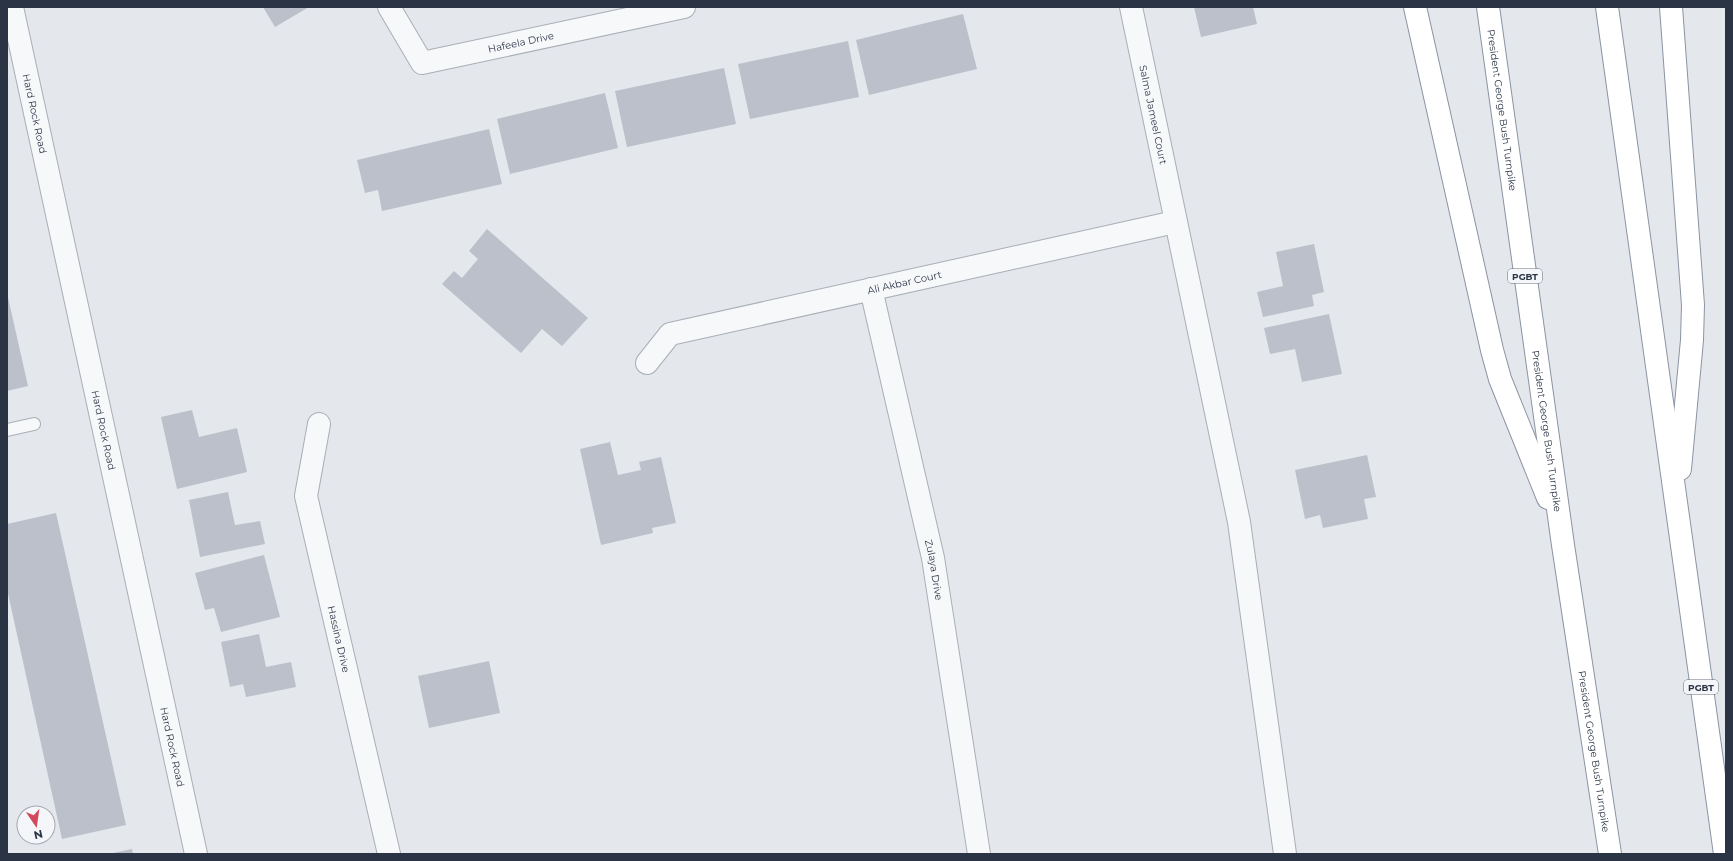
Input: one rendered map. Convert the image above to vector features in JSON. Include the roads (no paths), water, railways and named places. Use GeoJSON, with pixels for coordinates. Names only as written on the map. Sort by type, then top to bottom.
{"type":"FeatureCollection","features":[{"type":"Feature","properties":{"kind":"highway"},"geometry":{"type":"LineString","coordinates":[[1415,7],[1500,379],[1553,510],[1563,545]]}},
{"type":"Feature","properties":{"kind":"highway","name":"President George Bush Turnpike"},"geometry":{"type":"LineString","coordinates":[[1488,7],[1563,545],[1610,854]]}},
{"type":"Feature","properties":{"kind":"highway","name":"PGBT"},"geometry":{"type":"LineString","coordinates":[[1607,7],[1725,854]]}},
{"type":"Feature","properties":{"kind":"highway"},"geometry":{"type":"LineString","coordinates":[[1671,7],[1693,305],[1692,340],[1678,483],[1678,520]]}},
{"type":"Feature","properties":{"kind":"street","name":"Hard Rock Road"},"geometry":{"type":"LineString","coordinates":[[12,7],[196,854]]}},
{"type":"Feature","properties":{"kind":"street","name":"Hafeela Drive"},"geometry":{"type":"LineString","coordinates":[[389,7],[422,63],[684,7]]}},
{"type":"Feature","properties":{"kind":"street","name":"Salma Jameel Court"},"geometry":{"type":"LineString","coordinates":[[1131,7],[1239,522],[1285,854]]}},
{"type":"Feature","properties":{"kind":"street","name":"Ali Akbar Court"},"geometry":{"type":"LineString","coordinates":[[647,363],[670,334],[1175,222]]}},
{"type":"Feature","properties":{"kind":"street","name":"Zulaya Drive"},"geometry":{"type":"LineString","coordinates":[[871,289],[934,558],[979,854]]}},
{"type":"Feature","properties":{"kind":"street","name":"Hassina Drive"},"geometry":{"type":"LineString","coordinates":[[319,424],[306,496],[389,854]]}},
{"type":"Feature","properties":{"kind":"lane"},"geometry":{"type":"LineString","coordinates":[[7,430],[34,424]]}}]}
